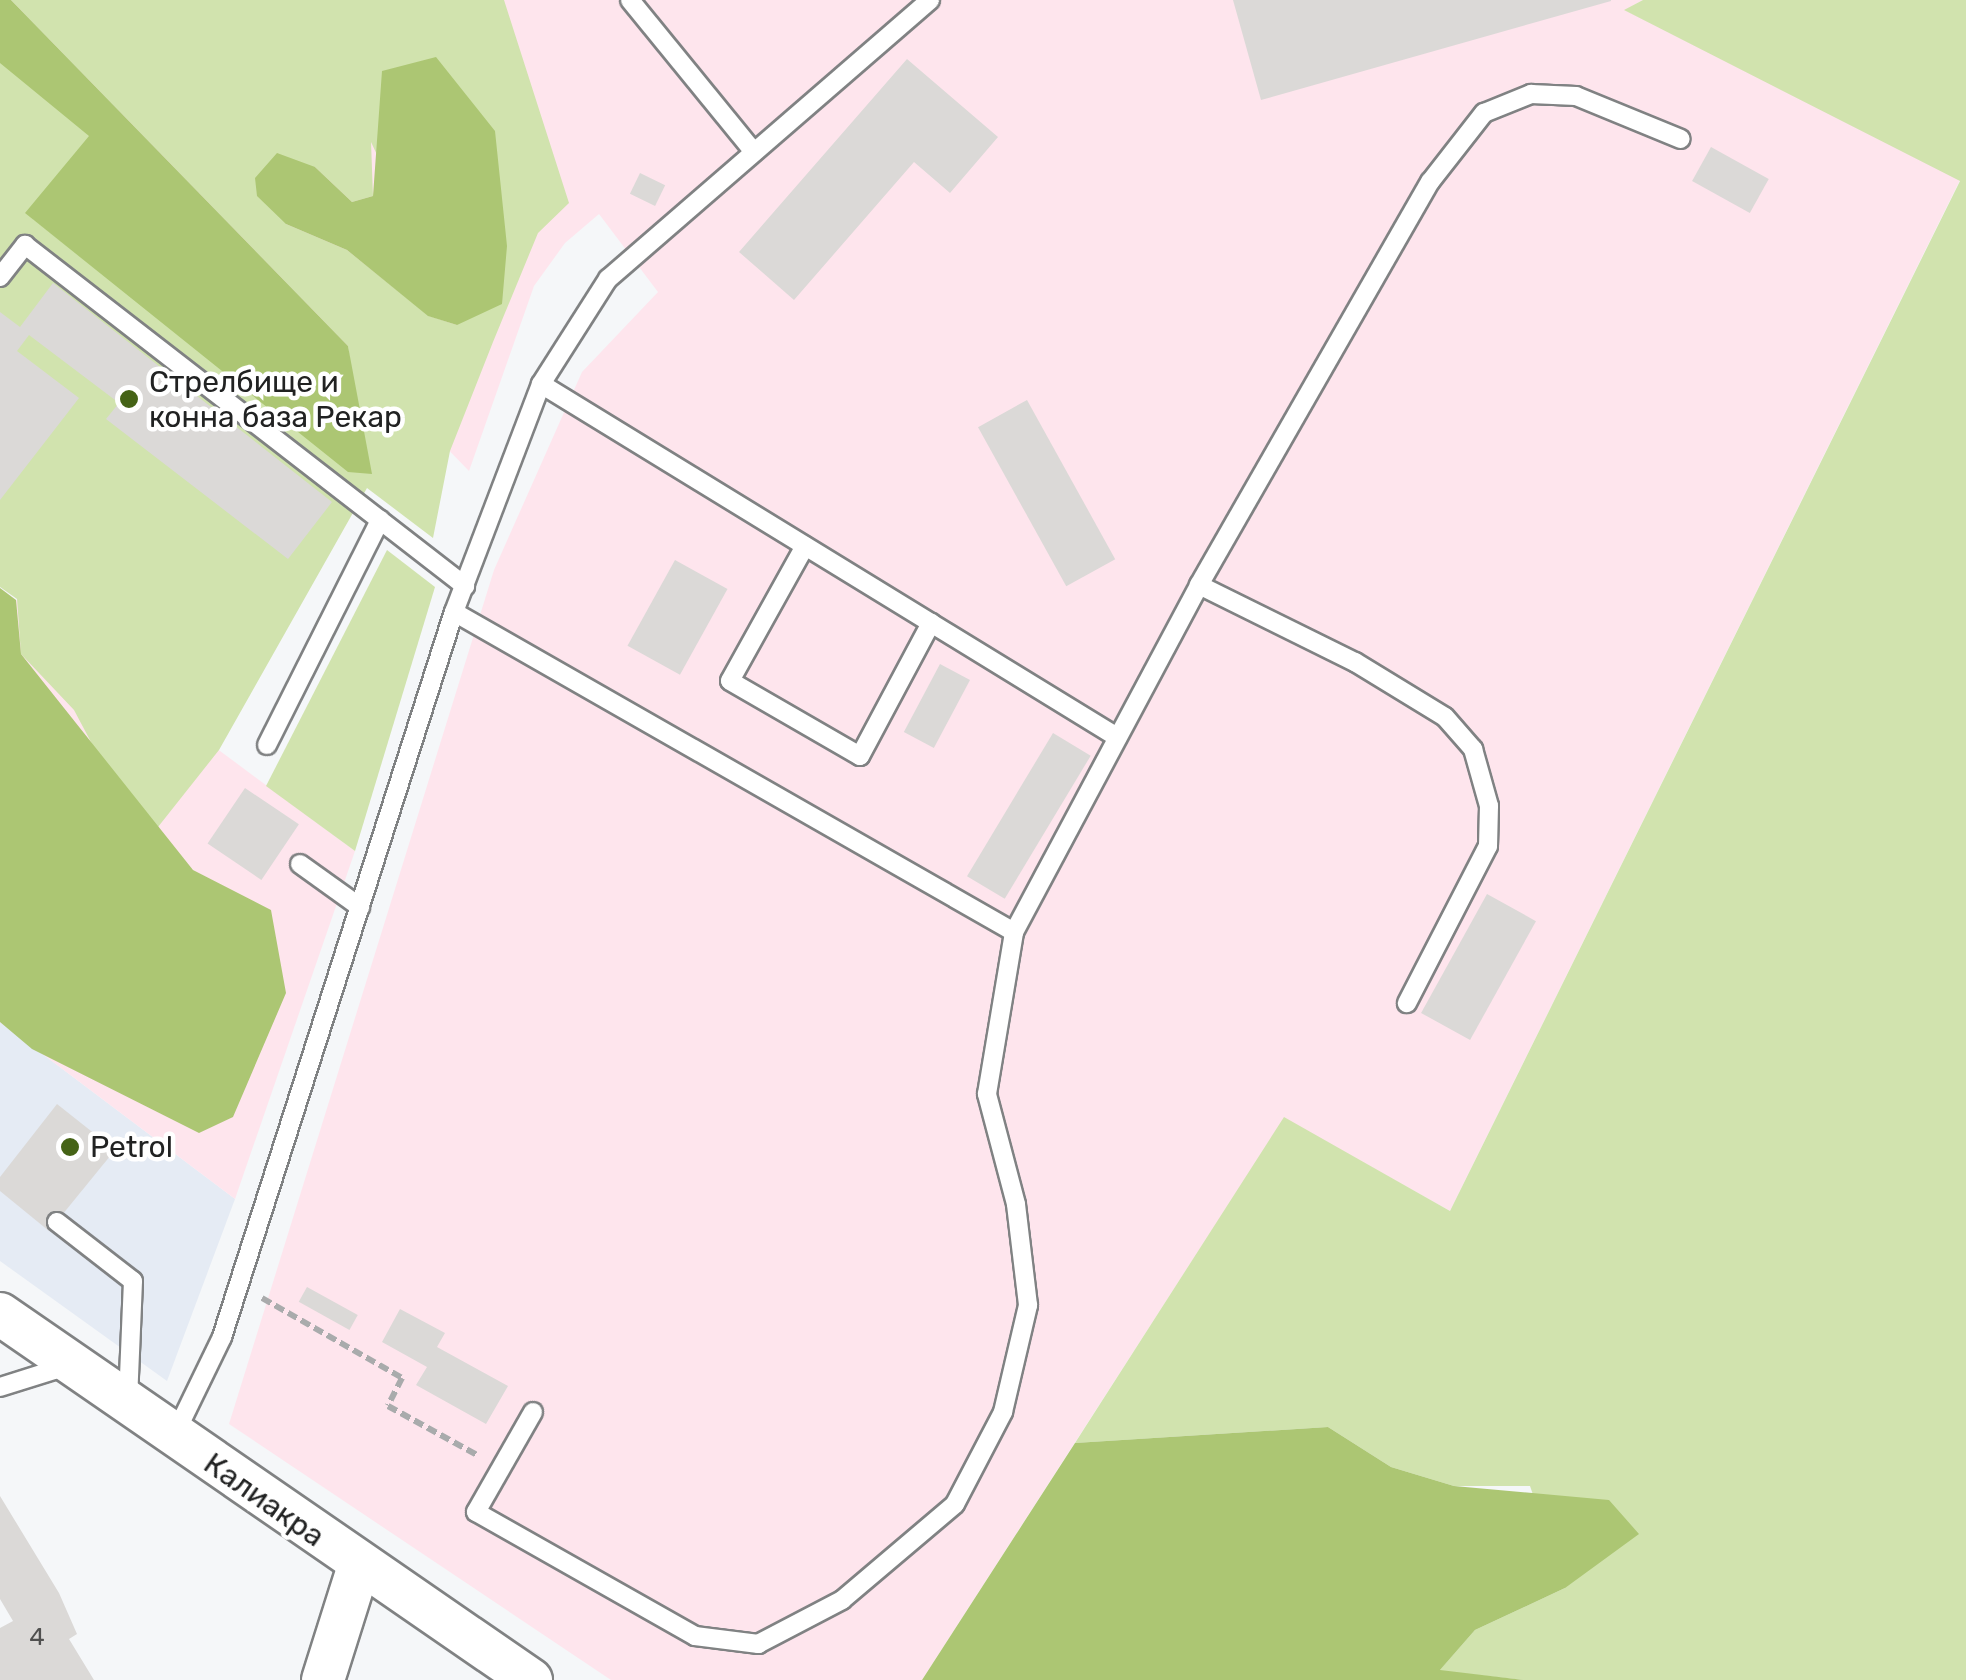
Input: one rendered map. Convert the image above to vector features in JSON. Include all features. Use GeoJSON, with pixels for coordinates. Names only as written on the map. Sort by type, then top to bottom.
{"type":"FeatureCollection","features":[{"type":"Feature","properties":{"kind":"street","name":"Калиакра"},"geometry":{"type":"LineString","coordinates":[[0,1314],[360,1566],[531,1680]]}},
{"type":"Feature","properties":{"kind":"street"},"geometry":{"type":"LineString","coordinates":[[323,1680],[360,1566]]}},
{"type":"Feature","properties":{"kind":"lane"},"geometry":{"type":"LineString","coordinates":[[630,0],[754,152]]}},
{"type":"Feature","properties":{"kind":"lane"},"geometry":{"type":"LineString","coordinates":[[174,1436],[239,1285],[454,612],[541,384],[608,279],[930,0]]}},
{"type":"Feature","properties":{"kind":"lane"},"geometry":{"type":"LineString","coordinates":[[533,1412],[476,1512],[696,1636],[758,1644],[842,1600],[955,1504],[1003,1412],[1028,1304],[987,1094],[1014,932],[1117,737],[1199,584],[1430,182],[1484,112],[1531,94],[1576,96],[1682,139]]}},
{"type":"Feature","properties":{"kind":"lane"},"geometry":{"type":"LineString","coordinates":[[0,277],[26,244],[465,586]]}},
{"type":"Feature","properties":{"kind":"lane"},"geometry":{"type":"LineString","coordinates":[[541,384],[1117,737]]}},
{"type":"Feature","properties":{"kind":"lane"},"geometry":{"type":"LineString","coordinates":[[267,745],[380,520]]}},
{"type":"Feature","properties":{"kind":"lane"},"geometry":{"type":"LineString","coordinates":[[805,546],[730,681],[860,756],[931,623]]}},
{"type":"Feature","properties":{"kind":"lane"},"geometry":{"type":"LineString","coordinates":[[1199,584],[1385,680],[1446,717],[1473,749],[1489,806],[1488,846],[1407,1003]]}},
{"type":"Feature","properties":{"kind":"lane"},"geometry":{"type":"LineString","coordinates":[[454,612],[1014,932]]}},
{"type":"Feature","properties":{"kind":"lane"},"geometry":{"type":"LineString","coordinates":[[300,864],[360,907]]}},
{"type":"Feature","properties":{"kind":"lane"},"geometry":{"type":"LineString","coordinates":[[56,1222],[133,1280],[128,1404]]}},
{"type":"Feature","properties":{"kind":"lane"},"geometry":{"type":"LineString","coordinates":[[0,1387],[70,1365]]}},
{"type":"Feature","properties":{"kind":"path"},"geometry":{"type":"LineString","coordinates":[[239,1285],[402,1378],[388,1406],[500,1468]]}},
{"type":"Feature","properties":{"kind":"shaded area"},"geometry":{"type":"Polygon","coordinates":[[[11,0],[1643,0],[1625,10],[1960,180],[1450,1211],[1284,1118],[922,1680],[611,1680],[229,1424],[494,570],[582,372],[658,292],[599,214],[565,243],[534,286],[469,471],[11,0]]]}},
{"type":"Feature","properties":{"kind":"shaded area"},"geometry":{"type":"Polygon","coordinates":[[[0,588],[355,851],[235,1199],[0,1022],[0,588]]]}},
{"type":"Feature","properties":{"kind":"shaded area"},"geometry":{"type":"Polygon","coordinates":[[[0,1022],[235,1199],[167,1381],[0,1261],[0,1022]]]}},
{"type":"Feature","properties":{"kind":"green space"},"geometry":{"type":"Polygon","coordinates":[[[0,0],[11,0],[348,346],[372,474],[348,472],[25,213],[89,136],[0,63],[0,0]]]}},
{"type":"Feature","properties":{"kind":"green space"},"geometry":{"type":"Polygon","coordinates":[[[11,0],[504,0],[569,203],[538,233],[493,342],[450,451],[433,538],[367,488],[219,750],[158,827],[100,759],[74,710],[21,654],[17,599],[0,587],[0,50],[103,135],[33,219],[167,325],[358,425],[348,346],[11,0]],[[371,142],[373,196],[352,202],[315,167],[286,224],[347,250],[429,316],[457,325],[371,142]]]}},
{"type":"Feature","properties":{"kind":"green space"},"geometry":{"type":"Polygon","coordinates":[[[1643,0],[1966,0],[1966,1680],[1524,1680],[1439,1671],[1475,1630],[1565,1588],[1530,1486],[1454,1486],[1391,1467],[1328,1427],[1075,1443],[1284,1117],[1450,1211],[1960,181],[1624,10],[1643,0]]]}},
{"type":"Feature","properties":{"kind":"green space"},"geometry":{"type":"Polygon","coordinates":[[[436,57],[495,131],[507,246],[502,304],[457,325],[428,316],[347,250],[286,224],[257,196],[255,178],[277,153],[315,167],[352,202],[373,196],[382,71],[436,57]]]}},
{"type":"Feature","properties":{"kind":"green space"},"geometry":{"type":"Polygon","coordinates":[[[387,550],[435,587],[355,851],[266,786],[387,550]]]}},
{"type":"Feature","properties":{"kind":"green space"},"geometry":{"type":"Polygon","coordinates":[[[0,588],[16,600],[21,654],[193,870],[271,910],[286,993],[233,1117],[199,1133],[32,1049],[0,1022],[0,588]]]}},
{"type":"Feature","properties":{"kind":"green space"},"geometry":{"type":"Polygon","coordinates":[[[1328,1427],[1391,1467],[1454,1486],[1609,1500],[1639,1534],[1565,1588],[1475,1630],[1440,1670],[1524,1680],[922,1680],[1075,1443],[1328,1427]]]}},
{"type":"Feature","properties":{"kind":"building"},"geometry":{"type":"Polygon","coordinates":[[[1233,0],[1611,0],[1611,1],[1261,100],[1233,0]]]}},
{"type":"Feature","properties":{"kind":"building"},"geometry":{"type":"Polygon","coordinates":[[[907,59],[998,137],[950,193],[914,162],[794,300],[739,252],[907,59]]]}},
{"type":"Feature","properties":{"kind":"building"},"geometry":{"type":"Polygon","coordinates":[[[1711,147],[1769,179],[1750,213],[1692,181],[1711,147]]]}},
{"type":"Feature","properties":{"kind":"building"},"geometry":{"type":"Polygon","coordinates":[[[640,173],[665,185],[655,206],[630,194],[640,173]]]}},
{"type":"Feature","properties":{"kind":"building"},"geometry":{"type":"Polygon","coordinates":[[[53,283],[332,502],[288,559],[106,419],[119,403],[29,335],[17,351],[79,398],[0,500],[0,312],[20,327],[53,283]]]}},
{"type":"Feature","properties":{"kind":"building"},"geometry":{"type":"Polygon","coordinates":[[[1027,400],[1115,559],[1066,586],[978,427],[1027,400]]]}},
{"type":"Feature","properties":{"kind":"building"},"geometry":{"type":"Polygon","coordinates":[[[675,560],[727,589],[680,675],[627,646],[675,560]]]}},
{"type":"Feature","properties":{"kind":"building"},"geometry":{"type":"Polygon","coordinates":[[[940,664],[970,680],[934,748],[904,732],[940,664]]]}},
{"type":"Feature","properties":{"kind":"building"},"geometry":{"type":"Polygon","coordinates":[[[1053,733],[1091,756],[1005,899],[967,876],[1053,733]]]}},
{"type":"Feature","properties":{"kind":"building"},"geometry":{"type":"Polygon","coordinates":[[[245,788],[299,824],[261,880],[208,844],[245,788]]]}},
{"type":"Feature","properties":{"kind":"building"},"geometry":{"type":"Polygon","coordinates":[[[1487,894],[1536,921],[1470,1040],[1421,1013],[1487,894]]]}},
{"type":"Feature","properties":{"kind":"building"},"geometry":{"type":"Polygon","coordinates":[[[57,1104],[115,1150],[49,1231],[0,1191],[0,1177],[57,1104]]]}},
{"type":"Feature","properties":{"kind":"building"},"geometry":{"type":"Polygon","coordinates":[[[307,1287],[358,1315],[349,1330],[299,1302],[307,1287]]]}},
{"type":"Feature","properties":{"kind":"building"},"geometry":{"type":"Polygon","coordinates":[[[400,1309],[445,1333],[437,1347],[508,1386],[486,1424],[416,1385],[427,1367],[382,1342],[400,1309]]]}},
{"type":"Feature","properties":{"kind":"building"},"geometry":{"type":"Polygon","coordinates":[[[0,1496],[59,1593],[77,1634],[69,1639],[94,1680],[0,1680],[0,1628],[13,1621],[0,1599],[0,1496]]]}},
{"type":"Feature","properties":{"kind":"place","name":"Стрелбище и конна база Рекар"},"geometry":{"type":"Point","coordinates":[129,399]}},
{"type":"Feature","properties":{"kind":"place","name":"Petrol"},"geometry":{"type":"Point","coordinates":[70,1147]}}]}
